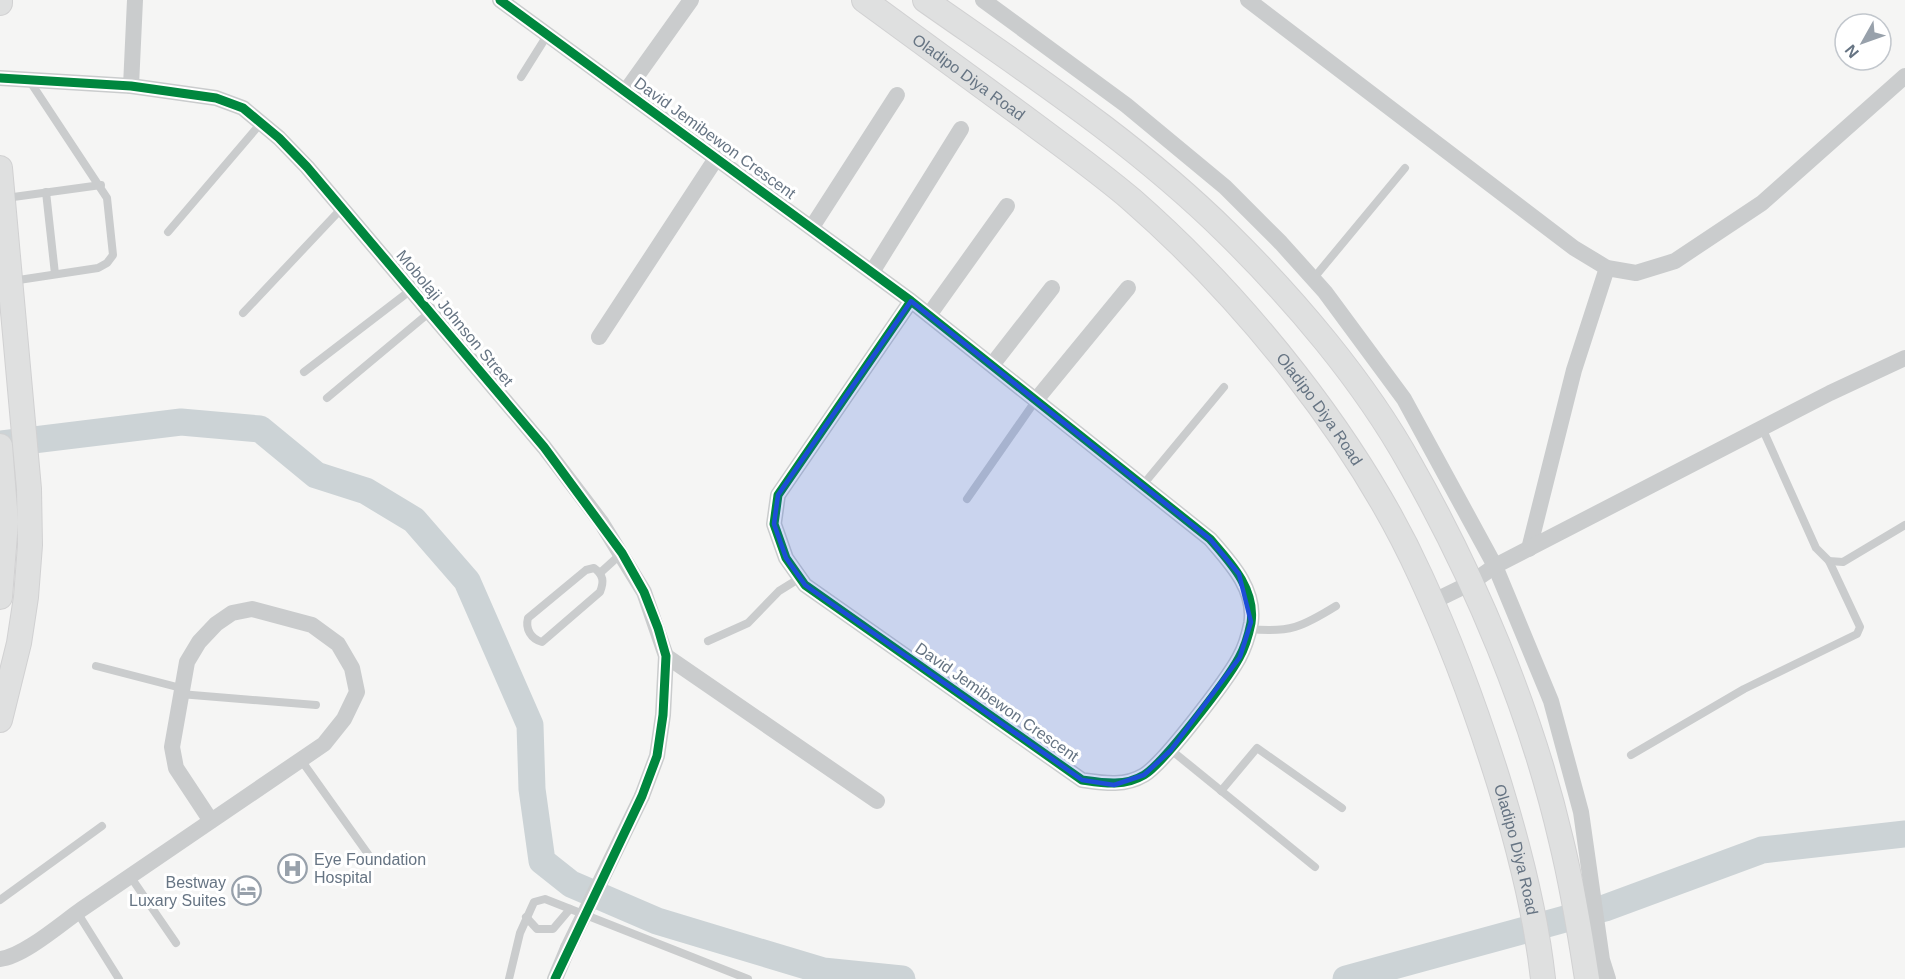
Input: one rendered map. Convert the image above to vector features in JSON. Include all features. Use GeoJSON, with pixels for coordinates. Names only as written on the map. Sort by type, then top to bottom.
{"type":"FeatureCollection","features":[{"type":"Feature","properties":{"kind":"main road","name":"Oladipo Diya Road"},"geometry":{"type":"LineString","coordinates":[[864,0],[1132,200],[1198,263],[1256,327],[1318,405],[1373,487],[1420,574],[1482,729],[1518,848],[1542,977]]}},
{"type":"Feature","properties":{"kind":"main road"},"geometry":{"type":"LineString","coordinates":[[925,0],[1094,119],[1160,171],[1235,241],[1289,300],[1354,378],[1409,462],[1471,583],[1572,837],[1591,968]]}},
{"type":"Feature","properties":{"kind":"main road"},"geometry":{"type":"LineString","coordinates":[[0,168],[3,227],[21,382],[30,517],[26,597],[0,720]]}},
{"type":"Feature","properties":{"kind":"main road"},"geometry":{"type":"LineString","coordinates":[[0,446],[6,522],[0,597]]}},
{"type":"Feature","properties":{"kind":"street"},"geometry":{"type":"LineString","coordinates":[[131,86],[135,0]]}},
{"type":"Feature","properties":{"kind":"street","name":"David Jemibewon Crescent"},"geometry":{"type":"LineString","coordinates":[[500,0],[911,301],[1210,539],[1239,574],[1248,597],[1251,622],[1240,657],[1171,750],[1144,776],[1114,785],[1082,780],[805,585],[786,558],[774,524],[778,495],[911,301]]}},
{"type":"Feature","properties":{"kind":"street"},"geometry":{"type":"LineString","coordinates":[[626,91],[691,0]]}},
{"type":"Feature","properties":{"kind":"street"},"geometry":{"type":"LineString","coordinates":[[983,0],[1186,153],[1281,243],[1357,333],[1404,399],[1495,566],[1551,701],[1581,812],[1572,837]]}},
{"type":"Feature","properties":{"kind":"street"},"geometry":{"type":"LineString","coordinates":[[1259,3],[1574,248],[1607,268],[1636,273],[1674,261],[1762,203],[1905,77]]}},
{"type":"Feature","properties":{"kind":"street","name":"Mobolaji Johnson Street"},"geometry":{"type":"LineString","coordinates":[[0,78],[131,86],[216,98],[243,108],[307,167],[342,208],[544,447],[622,553],[644,592],[666,656],[663,715],[657,756],[642,796],[555,979]]}},
{"type":"Feature","properties":{"kind":"street"},"geometry":{"type":"LineString","coordinates":[[812,227],[897,95]]}},
{"type":"Feature","properties":{"kind":"street"},"geometry":{"type":"LineString","coordinates":[[872,272],[961,129]]}},
{"type":"Feature","properties":{"kind":"street"},"geometry":{"type":"LineString","coordinates":[[598,337],[717,157]]}},
{"type":"Feature","properties":{"kind":"street"},"geometry":{"type":"LineString","coordinates":[[929,315],[1007,206]]}},
{"type":"Feature","properties":{"kind":"street"},"geometry":{"type":"LineString","coordinates":[[1529,549],[1574,370],[1607,268]]}},
{"type":"Feature","properties":{"kind":"street"},"geometry":{"type":"LineString","coordinates":[[992,365],[1053,288]]}},
{"type":"Feature","properties":{"kind":"street"},"geometry":{"type":"LineString","coordinates":[[1036,400],[1128,288]]}},
{"type":"Feature","properties":{"kind":"street"},"geometry":{"type":"LineString","coordinates":[[1432,602],[1471,583],[1495,566],[1763,430],[1830,393],[1905,358]]}},
{"type":"Feature","properties":{"kind":"street"},"geometry":{"type":"LineString","coordinates":[[0,959],[7,958],[26,947],[301,760],[324,744],[344,719],[357,693],[352,668],[338,644],[312,625],[252,609],[232,613],[216,624],[199,642],[187,662],[180,691],[172,747],[176,768],[211,821]]}},
{"type":"Feature","properties":{"kind":"street"},"geometry":{"type":"LineString","coordinates":[[666,656],[877,801]]}},
{"type":"Feature","properties":{"kind":"street"},"geometry":{"type":"LineString","coordinates":[[1591,968],[1608,979]]}},
{"type":"Feature","properties":{"kind":"lane"},"geometry":{"type":"LineString","coordinates":[[521,77],[548,34]]}},
{"type":"Feature","properties":{"kind":"lane"},"geometry":{"type":"LineString","coordinates":[[11,281],[98,268],[107,263],[113,255],[107,198],[101,185],[28,80]]}},
{"type":"Feature","properties":{"kind":"lane"},"geometry":{"type":"LineString","coordinates":[[168,232],[261,123]]}},
{"type":"Feature","properties":{"kind":"lane"},"geometry":{"type":"LineString","coordinates":[[1313,279],[1405,168]]}},
{"type":"Feature","properties":{"kind":"lane"},"geometry":{"type":"LineString","coordinates":[[3,198],[101,185]]}},
{"type":"Feature","properties":{"kind":"lane"},"geometry":{"type":"LineString","coordinates":[[46,192],[55,274]]}},
{"type":"Feature","properties":{"kind":"lane"},"geometry":{"type":"LineString","coordinates":[[243,313],[342,208]]}},
{"type":"Feature","properties":{"kind":"lane"},"geometry":{"type":"LineString","coordinates":[[304,372],[411,290]]}},
{"type":"Feature","properties":{"kind":"lane"},"geometry":{"type":"LineString","coordinates":[[327,398],[429,312]]}},
{"type":"Feature","properties":{"kind":"lane"},"geometry":{"type":"LineString","coordinates":[[1143,486],[1224,387]]}},
{"type":"Feature","properties":{"kind":"lane"},"geometry":{"type":"LineString","coordinates":[[967,499],[1036,400]]}},
{"type":"Feature","properties":{"kind":"lane"},"geometry":{"type":"LineString","coordinates":[[1631,755],[1744,689],[1857,634],[1860,627],[1829,561],[1816,548],[1763,430]]}},
{"type":"Feature","properties":{"kind":"lane"},"geometry":{"type":"LineString","coordinates":[[1829,561],[1843,562],[1905,525]]}},
{"type":"Feature","properties":{"kind":"lane"},"geometry":{"type":"LineString","coordinates":[[600,573],[622,553]]}},
{"type":"Feature","properties":{"kind":"lane"},"geometry":{"type":"LineString","coordinates":[[594,568],[600,573],[603,583],[600,592],[542,642],[535,640],[529,633],[528,618],[586,570],[594,568]]}},
{"type":"Feature","properties":{"kind":"lane"},"geometry":{"type":"LineString","coordinates":[[708,641],[748,623],[779,591],[800,578]]}},
{"type":"Feature","properties":{"kind":"lane"},"geometry":{"type":"LineString","coordinates":[[1249,629],[1278,632],[1293,629],[1336,606]]}},
{"type":"Feature","properties":{"kind":"lane"},"geometry":{"type":"LineString","coordinates":[[96,666],[180,691],[316,705]]}},
{"type":"Feature","properties":{"kind":"lane"},"geometry":{"type":"LineString","coordinates":[[1221,791],[1257,748],[1342,808]]}},
{"type":"Feature","properties":{"kind":"lane"},"geometry":{"type":"LineString","coordinates":[[1171,750],[1315,867]]}},
{"type":"Feature","properties":{"kind":"lane"},"geometry":{"type":"LineString","coordinates":[[301,760],[373,861]]}},
{"type":"Feature","properties":{"kind":"lane"},"geometry":{"type":"LineString","coordinates":[[0,900],[102,826]]}},
{"type":"Feature","properties":{"kind":"lane"},"geometry":{"type":"LineString","coordinates":[[130,876],[176,943]]}},
{"type":"Feature","properties":{"kind":"lane"},"geometry":{"type":"LineString","coordinates":[[509,979],[525,917],[534,903],[541,899],[748,979]]}},
{"type":"Feature","properties":{"kind":"lane"},"geometry":{"type":"LineString","coordinates":[[525,917],[537,929],[553,929],[570,909]]}},
{"type":"Feature","properties":{"kind":"lane"},"geometry":{"type":"LineString","coordinates":[[77,912],[119,979]]}},
{"type":"Feature","properties":{"kind":"highlighted area"},"geometry":{"type":"Polygon","coordinates":[[[911,301],[1210,539],[1239,574],[1251,622],[1240,657],[1171,750],[1144,775],[1114,785],[1082,780],[805,585],[786,558],[774,524],[778,495],[911,301]]]}},
{"type":"Feature","properties":{"kind":"waterway"},"geometry":{"type":"LineString","coordinates":[[0,444],[181,422],[260,429],[316,475],[366,491],[414,520],[467,581],[530,725],[532,789],[542,861],[571,884],[657,921],[823,971],[902,979]]}},
{"type":"Feature","properties":{"kind":"waterway"},"geometry":{"type":"LineString","coordinates":[[1346,979],[1605,908],[1762,850],[1905,834]]}},
{"type":"Feature","properties":{"kind":"cycle path"},"geometry":{"type":"LineString","coordinates":[[500,0],[911,301],[1210,539],[1226,557],[1240,577],[1250,599],[1251,623],[1243,650],[1222,684],[1180,739],[1153,767],[1136,779],[1121,783],[1082,780],[805,585],[786,558],[774,524],[778,495],[911,301]]}},
{"type":"Feature","properties":{"kind":"cycle path"},"geometry":{"type":"LineString","coordinates":[[0,78],[131,86],[216,98],[243,108],[279,138],[307,167],[544,447],[622,553],[644,592],[666,656],[663,715],[657,756],[642,796],[555,979]]}},
{"type":"Feature","properties":{"kind":"place","name":"Eye Foundation Hospital"},"geometry":{"type":"Point","coordinates":[293,868]}},
{"type":"Feature","properties":{"kind":"place","name":"Bestway Luxary Suites"},"geometry":{"type":"Point","coordinates":[247,891]}}]}
